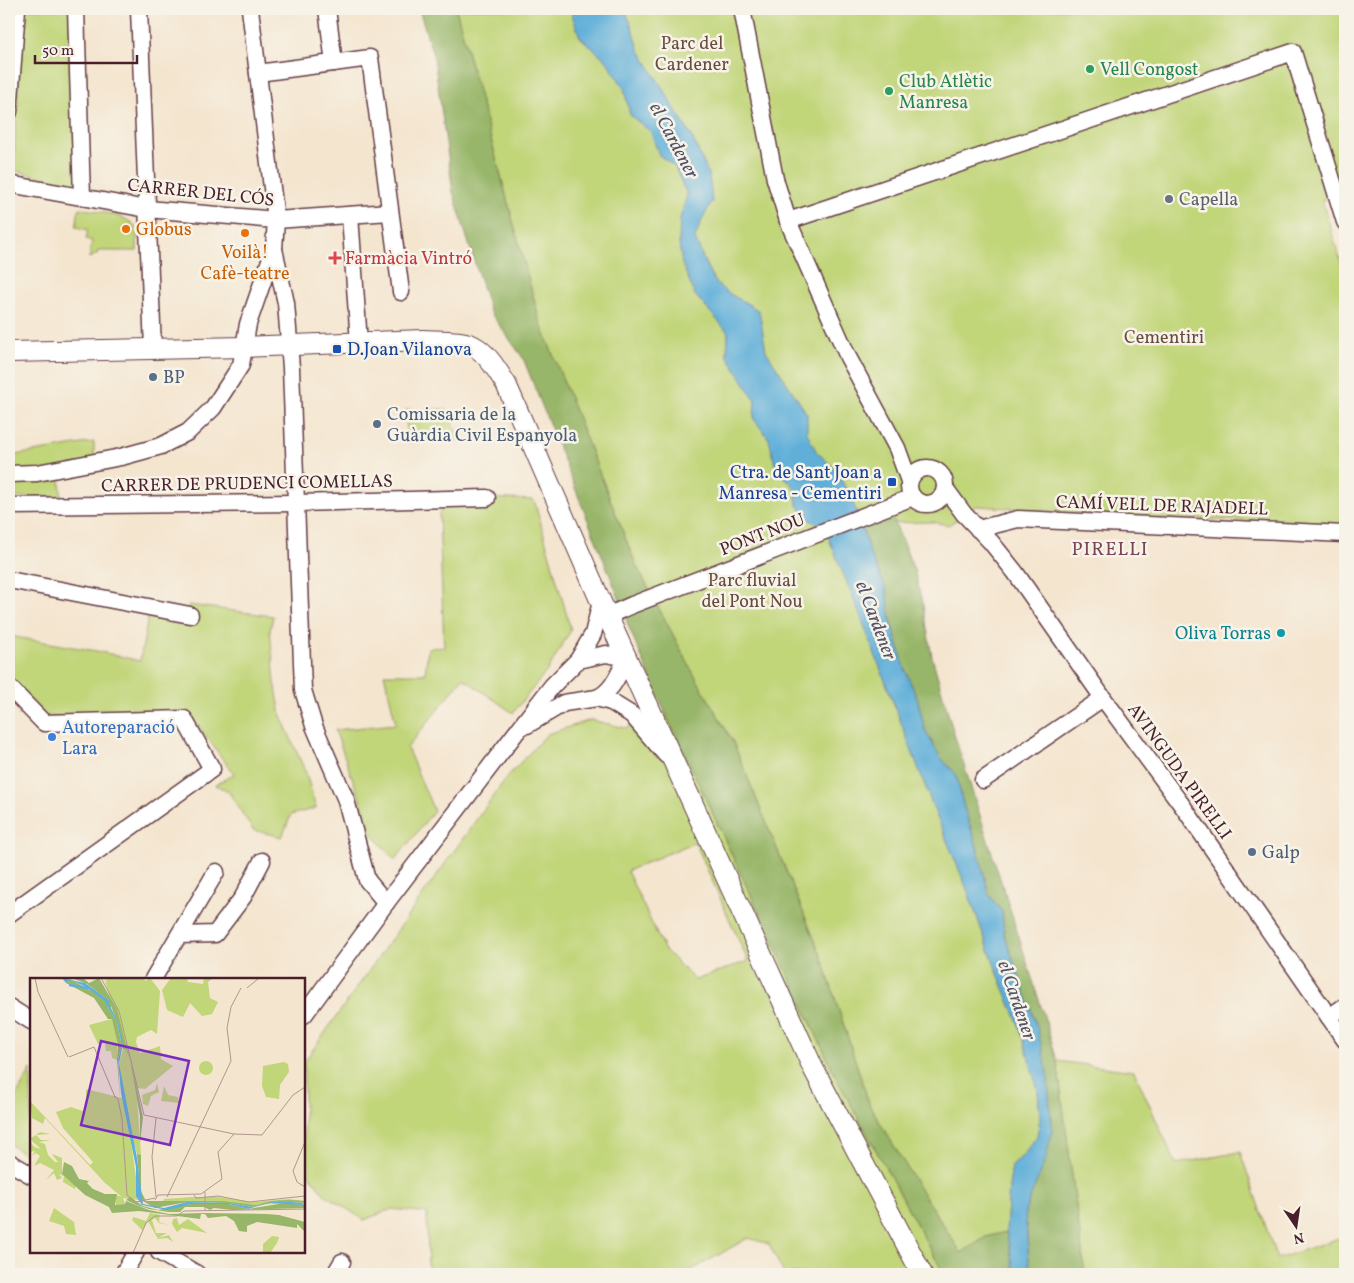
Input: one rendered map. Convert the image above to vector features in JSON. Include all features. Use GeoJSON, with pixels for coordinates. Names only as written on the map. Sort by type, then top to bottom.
{"type":"FeatureCollection","features":[{"type":"Feature","properties":{"kind":"main road"},"geometry":{"type":"LineString","coordinates":[[9,352],[235,348],[383,341],[452,341],[476,347],[493,364],[506,384],[604,609],[813,1068],[922,1274]]}},
{"type":"Feature","properties":{"kind":"street"},"geometry":{"type":"LineString","coordinates":[[9,112],[17,9]]}},
{"type":"Feature","properties":{"kind":"street"},"geometry":{"type":"LineString","coordinates":[[76,9],[82,198]]}},
{"type":"Feature","properties":{"kind":"street"},"geometry":{"type":"LineString","coordinates":[[139,9],[153,349]]}},
{"type":"Feature","properties":{"kind":"street"},"geometry":{"type":"LineString","coordinates":[[9,474],[36,473],[121,457],[161,446],[188,432],[213,408],[241,365],[235,348],[248,324],[274,249],[276,220],[250,9]]}},
{"type":"Feature","properties":{"kind":"street"},"geometry":{"type":"LineString","coordinates":[[327,9],[334,63]]}},
{"type":"Feature","properties":{"kind":"street"},"geometry":{"type":"LineString","coordinates":[[742,9],[775,178],[788,221],[848,357],[897,448],[913,497],[923,503],[934,502],[942,496],[945,488],[944,479],[941,474],[897,448]]}},
{"type":"Feature","properties":{"kind":"street"},"geometry":{"type":"LineString","coordinates":[[788,221],[1293,52],[1345,222]]}},
{"type":"Feature","properties":{"kind":"street"},"geometry":{"type":"LineString","coordinates":[[258,73],[370,58],[401,292]]}},
{"type":"Feature","properties":{"kind":"street","name":"CARRER DEL CÓS"},"geometry":{"type":"LineString","coordinates":[[9,184],[147,209],[276,220],[390,212]]}},
{"type":"Feature","properties":{"kind":"street"},"geometry":{"type":"LineString","coordinates":[[350,215],[359,343]]}},
{"type":"Feature","properties":{"kind":"street"},"geometry":{"type":"LineString","coordinates":[[274,249],[286,303],[289,346],[297,503],[303,690],[314,726],[346,800],[367,880],[386,903]]}},
{"type":"Feature","properties":{"kind":"street"},"geometry":{"type":"LineString","coordinates":[[909,481],[916,471],[928,468]]}},
{"type":"Feature","properties":{"kind":"street","name":"AVINGUDA PIRELLI"},"geometry":{"type":"LineString","coordinates":[[945,488],[964,514],[1015,572],[1103,698],[1184,808],[1345,1040]]}},
{"type":"Feature","properties":{"kind":"street","name":"PONT NOU"},"geometry":{"type":"LineString","coordinates":[[604,609],[632,605],[879,512],[913,497]]}},
{"type":"Feature","properties":{"kind":"street","name":"CARRER DE PRUDENCI COMELLAS"},"geometry":{"type":"LineString","coordinates":[[9,506],[297,503],[487,498]]}},
{"type":"Feature","properties":{"kind":"street","name":"AVINGUDA PIRELLI"},"geometry":{"type":"LineString","coordinates":[[934,502],[954,518],[978,529]]}},
{"type":"Feature","properties":{"kind":"street","name":"CAMÍ VELL DE RAJADELL"},"geometry":{"type":"LineString","coordinates":[[978,529],[1018,519],[1345,534]]}},
{"type":"Feature","properties":{"kind":"street"},"geometry":{"type":"LineString","coordinates":[[9,580],[190,615]]}},
{"type":"Feature","properties":{"kind":"street"},"geometry":{"type":"LineString","coordinates":[[305,1014],[386,903],[552,686],[578,660],[593,634],[604,609]]}},
{"type":"Feature","properties":{"kind":"street"},"geometry":{"type":"LineString","coordinates":[[515,734],[530,722],[564,703],[598,698],[605,694],[616,681],[627,658],[606,654],[578,660]]}},
{"type":"Feature","properties":{"kind":"street"},"geometry":{"type":"LineString","coordinates":[[9,687],[44,723],[184,719],[212,769],[9,914]]}},
{"type":"Feature","properties":{"kind":"street"},"geometry":{"type":"LineString","coordinates":[[598,698],[611,702],[632,715],[676,768]]}},
{"type":"Feature","properties":{"kind":"street"},"geometry":{"type":"LineString","coordinates":[[983,780],[1103,698]]}},
{"type":"Feature","properties":{"kind":"street"},"geometry":{"type":"LineString","coordinates":[[180,935],[215,934],[243,898],[262,861]]}},
{"type":"Feature","properties":{"kind":"street"},"geometry":{"type":"LineString","coordinates":[[154,978],[216,872]]}},
{"type":"Feature","properties":{"kind":"street"},"geometry":{"type":"LineString","coordinates":[[1330,1017],[1345,1006]]}},
{"type":"Feature","properties":{"kind":"street"},"geometry":{"type":"LineString","coordinates":[[9,1007],[30,1020]]}},
{"type":"Feature","properties":{"kind":"street"},"geometry":{"type":"LineString","coordinates":[[9,1162],[30,1174]]}},
{"type":"Feature","properties":{"kind":"street"},"geometry":{"type":"LineString","coordinates":[[123,1274],[135,1253]]}},
{"type":"Feature","properties":{"kind":"street"},"geometry":{"type":"LineString","coordinates":[[161,1253],[197,1274]]}},
{"type":"Feature","properties":{"kind":"green space"},"geometry":{"type":"Polygon","coordinates":[[[23,9],[71,9],[77,186],[13,170],[23,9]]]}},
{"type":"Feature","properties":{"kind":"green space"},"geometry":{"type":"Polygon","coordinates":[[[419,9],[456,9],[540,322],[636,565],[692,671],[733,742],[822,958],[870,1106],[961,1253],[986,1237],[1006,1232],[1015,1274],[944,1274],[838,1081],[665,712],[628,625],[523,358],[490,312],[453,192],[434,58],[419,9]]]}},
{"type":"Feature","properties":{"kind":"green space","name":"Parc fluvial del Pont Nou"},"geometry":{"type":"Polygon","coordinates":[[[456,9],[570,9],[580,37],[606,60],[624,88],[630,115],[651,132],[659,155],[675,167],[687,195],[680,219],[679,243],[682,264],[695,295],[728,332],[727,355],[755,400],[754,419],[769,439],[776,469],[795,488],[797,504],[825,529],[860,615],[1019,1025],[1038,1090],[1040,1119],[1037,1136],[1023,1156],[1012,1165],[1006,1232],[986,1237],[961,1253],[870,1106],[822,958],[733,742],[692,671],[636,565],[540,322],[456,9]]]}},
{"type":"Feature","properties":{"kind":"green space"},"geometry":{"type":"Polygon","coordinates":[[[625,9],[1345,9],[1345,192],[1322,200],[1345,276],[1345,526],[1289,521],[1159,519],[980,506],[976,506],[949,525],[933,522],[895,523],[884,508],[859,517],[836,470],[816,451],[807,433],[807,414],[766,351],[759,311],[719,286],[707,267],[695,239],[700,224],[712,201],[709,175],[693,139],[639,49],[625,9]]]}},
{"type":"Feature","properties":{"kind":"green space"},"geometry":{"type":"Polygon","coordinates":[[[79,208],[118,216],[131,223],[137,233],[137,251],[98,251],[97,254],[89,258],[92,241],[86,239],[88,230],[76,227],[79,208]]]}},
{"type":"Feature","properties":{"kind":"green space"},"geometry":{"type":"Polygon","coordinates":[[[447,409],[460,440],[407,442],[406,410],[447,409]]]}},
{"type":"Feature","properties":{"kind":"green space"},"geometry":{"type":"Polygon","coordinates":[[[94,442],[94,453],[100,469],[60,476],[61,496],[9,498],[9,456],[94,442]]]}},
{"type":"Feature","properties":{"kind":"green space"},"geometry":{"type":"Polygon","coordinates":[[[447,499],[534,500],[571,630],[547,671],[513,713],[463,678],[407,748],[434,811],[395,860],[373,835],[335,730],[396,724],[384,674],[425,674],[428,648],[444,647],[439,514],[447,499]]]}},
{"type":"Feature","properties":{"kind":"green space"},"geometry":{"type":"Polygon","coordinates":[[[885,508],[895,523],[914,570],[923,605],[932,657],[954,734],[1057,1061],[1085,1274],[1030,1274],[1025,1211],[1052,1131],[1047,1071],[1037,1027],[1004,934],[1002,912],[989,895],[956,774],[940,757],[925,730],[918,701],[905,669],[892,625],[886,588],[870,554],[859,517],[885,508]]]}},
{"type":"Feature","properties":{"kind":"green space"},"geometry":{"type":"Polygon","coordinates":[[[189,605],[273,616],[270,631],[275,682],[281,716],[306,773],[316,808],[291,815],[282,837],[253,830],[228,791],[215,785],[234,774],[190,715],[48,717],[9,679],[9,636],[97,651],[140,661],[148,617],[185,623],[189,605]]]}},
{"type":"Feature","properties":{"kind":"green space"},"geometry":{"type":"Polygon","coordinates":[[[665,712],[838,1081],[944,1274],[784,1274],[769,1244],[748,1238],[685,1274],[428,1274],[427,1213],[392,1209],[364,1220],[324,1194],[305,1168],[305,1061],[506,778],[547,734],[591,720],[626,728],[665,712]],[[695,842],[627,871],[664,949],[695,980],[748,961],[695,842]]]}},
{"type":"Feature","properties":{"kind":"green space"},"geometry":{"type":"Polygon","coordinates":[[[1057,1061],[1134,1071],[1176,1164],[1240,1152],[1277,1259],[1345,1236],[1345,1274],[1085,1274],[1057,1061]]]}},
{"type":"Feature","properties":{"kind":"green space"},"geometry":{"type":"Polygon","coordinates":[[[30,1072],[30,1157],[9,1144],[9,1109],[30,1072]]]}},
{"type":"Feature","properties":{"kind":"water","name":"el Cardener"},"geometry":{"type":"Polygon","coordinates":[[[570,9],[625,9],[639,49],[693,139],[709,175],[712,201],[700,224],[695,239],[711,274],[719,286],[759,311],[766,351],[807,414],[807,433],[816,451],[835,470],[847,490],[859,517],[870,554],[886,588],[892,625],[905,669],[918,701],[925,730],[940,757],[956,774],[989,895],[1002,912],[1004,934],[1037,1027],[1047,1071],[1052,1131],[1046,1158],[1025,1211],[1030,1274],[1015,1274],[1006,1232],[1012,1165],[1023,1156],[1037,1136],[1040,1119],[1038,1090],[1019,1025],[825,529],[807,518],[797,504],[795,488],[776,469],[769,439],[754,419],[755,400],[727,355],[728,332],[695,295],[682,264],[679,243],[680,219],[687,195],[675,167],[659,155],[651,132],[630,115],[624,88],[606,60],[580,37],[570,9]]]}},
{"type":"Feature","properties":{"kind":"place","name":"Vell Congost"},"geometry":{"type":"Point","coordinates":[1090,69]}},
{"type":"Feature","properties":{"kind":"place","name":"Club Atlètic Manresa"},"geometry":{"type":"Point","coordinates":[889,91]}},
{"type":"Feature","properties":{"kind":"place","name":"Capella"},"geometry":{"type":"Point","coordinates":[1169,199]}},
{"type":"Feature","properties":{"kind":"place","name":"Globus"},"geometry":{"type":"Point","coordinates":[126,229]}},
{"type":"Feature","properties":{"kind":"place","name":"Voilà! Cafè-teatre"},"geometry":{"type":"Point","coordinates":[245,233]}},
{"type":"Feature","properties":{"kind":"place","name":"Farmàcia Vintró"},"geometry":{"type":"Point","coordinates":[335,258]}},
{"type":"Feature","properties":{"kind":"place","name":"D.Joan Vilanova"},"geometry":{"type":"Point","coordinates":[337,349]}},
{"type":"Feature","properties":{"kind":"place","name":"BP"},"geometry":{"type":"Point","coordinates":[153,377]}},
{"type":"Feature","properties":{"kind":"place","name":"Comissaria de la Guàrdia Civil Espanyola"},"geometry":{"type":"Point","coordinates":[377,424]}},
{"type":"Feature","properties":{"kind":"place","name":"Ctra. de Sant Joan a Manresa - Cementiri"},"geometry":{"type":"Point","coordinates":[892,482]}},
{"type":"Feature","properties":{"kind":"place","name":"Oliva Torras"},"geometry":{"type":"Point","coordinates":[1281,633]}},
{"type":"Feature","properties":{"kind":"place","name":"Autoreparació Lara"},"geometry":{"type":"Point","coordinates":[52,737]}},
{"type":"Feature","properties":{"kind":"place","name":"Galp"},"geometry":{"type":"Point","coordinates":[1252,852]}},
{"type":"Feature","properties":{"kind":"district","name":"PIRELLI"},"geometry":{"type":"Point","coordinates":[1110,548]}},
{"type":"Feature","properties":{"kind":"park label","name":"Parc del Cardener"},"geometry":{"type":"Point","coordinates":[692,53]}},
{"type":"Feature","properties":{"kind":"park label","name":"Cementiri"},"geometry":{"type":"Point","coordinates":[1164,337]}}]}
